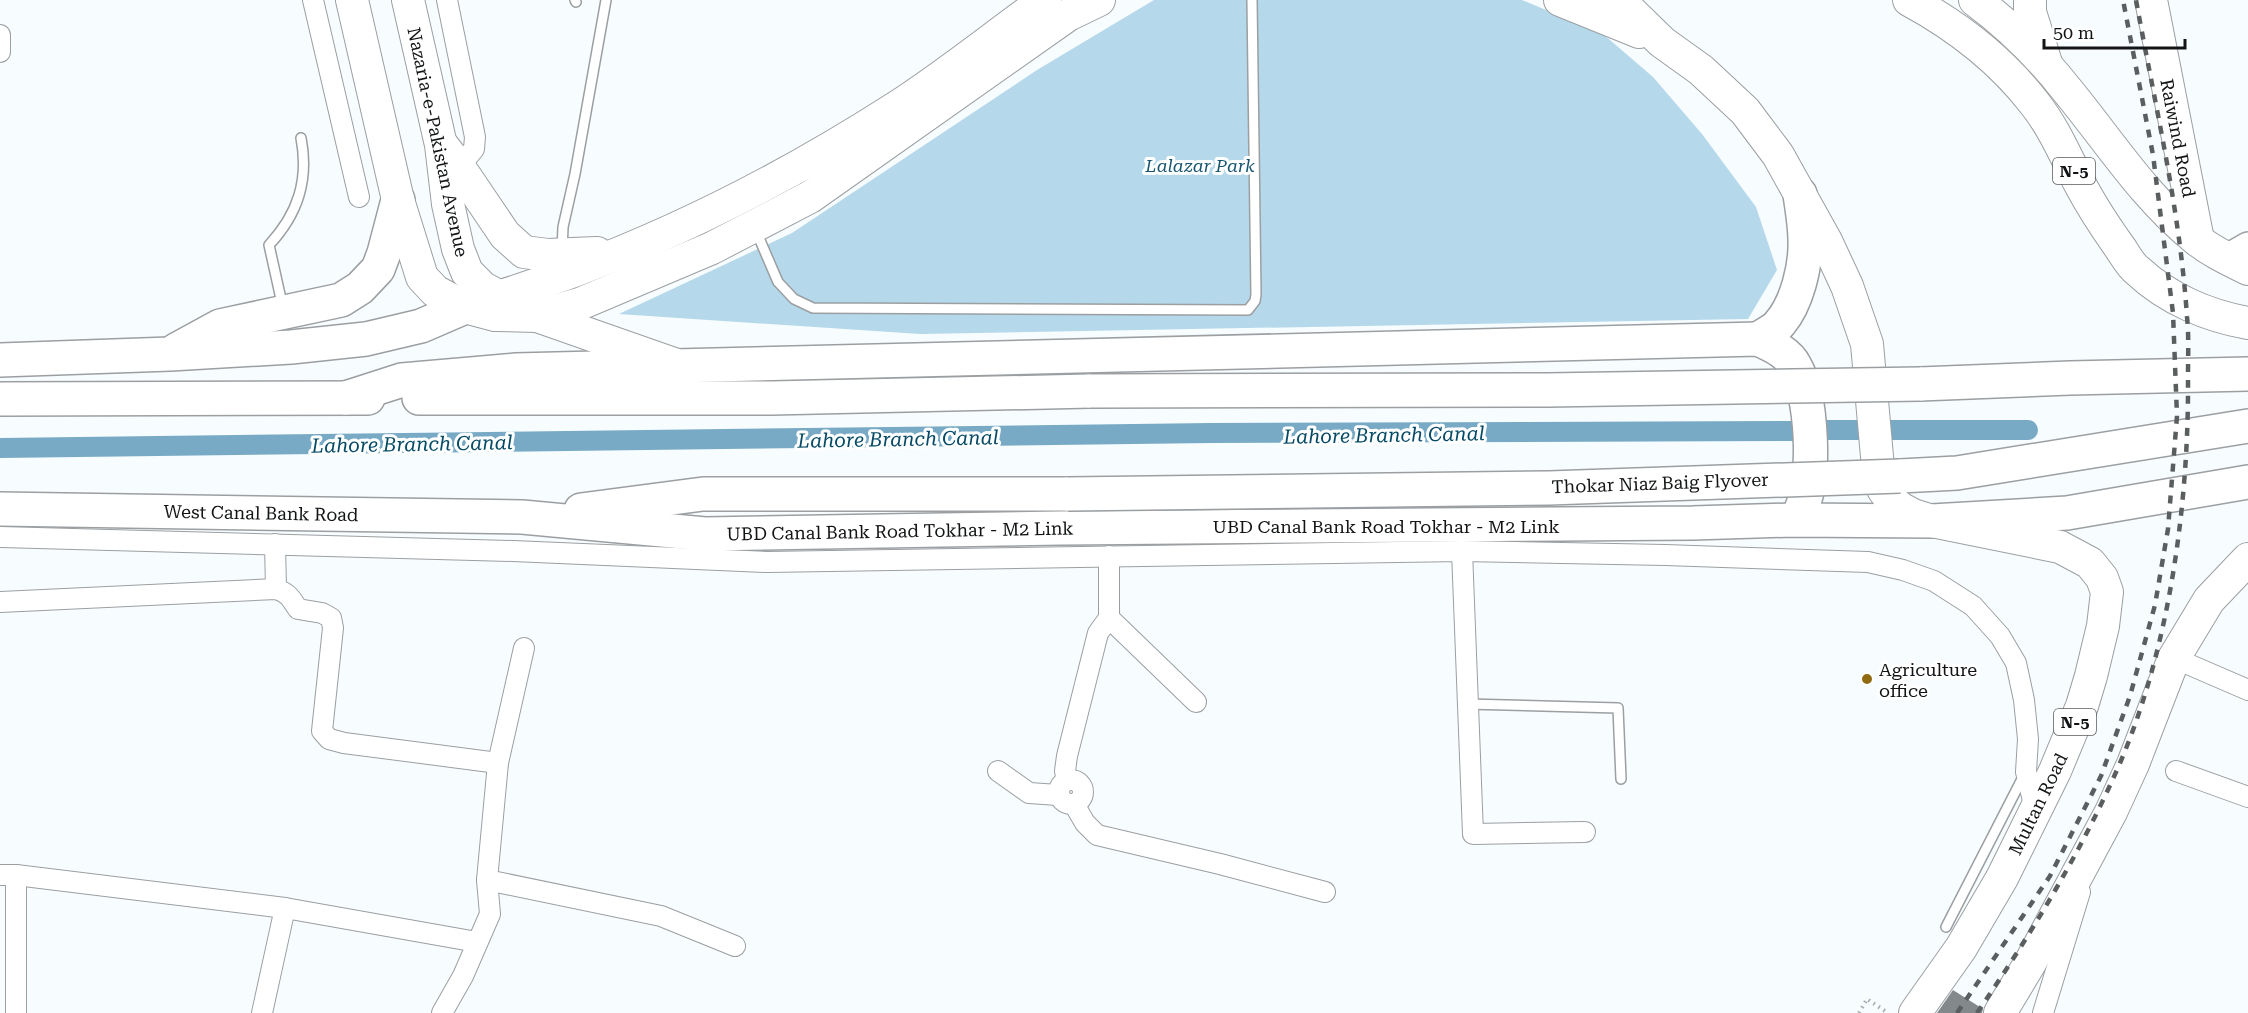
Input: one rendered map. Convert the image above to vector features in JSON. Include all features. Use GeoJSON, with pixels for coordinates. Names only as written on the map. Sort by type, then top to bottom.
{"type":"FeatureCollection","features":[{"type":"Feature","properties":{"kind":"highway"},"geometry":{"type":"LineString","coordinates":[[1758,339],[1779,325],[1798,284],[1804,258],[1805,240],[1800,194]]}},
{"type":"Feature","properties":{"kind":"highway"},"geometry":{"type":"LineString","coordinates":[[170,354],[220,326],[341,300],[360,288],[378,269],[398,200]]}},
{"type":"Feature","properties":{"kind":"highway"},"geometry":{"type":"LineString","coordinates":[[0,360],[170,354],[291,347],[366,339],[421,326],[465,307]]}},
{"type":"Feature","properties":{"kind":"highway"},"geometry":{"type":"LineString","coordinates":[[346,398],[402,380],[516,370],[1758,339],[1776,348],[1795,365],[1807,400],[1810,473],[1803,506],[1792,520]]}},
{"type":"Feature","properties":{"kind":"highway"},"geometry":{"type":"LineString","coordinates":[[0,399],[772,398],[1090,391],[1572,390],[1920,384],[2248,374]]}},
{"type":"Feature","properties":{"kind":"highway","name":"Thokar Niaz Baig Flyover"},"geometry":{"type":"LineString","coordinates":[[522,517],[703,494],[1068,494],[1549,488],[1958,473],[2248,426]]}},
{"type":"Feature","properties":{"kind":"highway","name":"UBD Canal Bank Road Tokhar - M2 Link"},"geometry":{"type":"LineString","coordinates":[[522,517],[705,534],[1792,520],[1932,521],[2067,513],[2248,482]]}},
{"type":"Feature","properties":{"kind":"highway","name":"West Canal Bank Road"},"geometry":{"type":"LineString","coordinates":[[0,508],[522,517]]}},
{"type":"Feature","properties":{"kind":"main road"},"geometry":{"type":"LineString","coordinates":[[352,0],[398,200],[422,277],[435,291],[465,307],[495,315],[537,316],[582,303],[712,248],[810,197],[1068,15],[1099,0]]}},
{"type":"Feature","properties":{"kind":"main road","name":"Nazaria-e-Pakistan Avenue"},"geometry":{"type":"LineString","coordinates":[[408,0],[450,156],[448,204],[458,249],[467,272],[475,282],[498,298],[537,316]]}},
{"type":"Feature","properties":{"kind":"main road"},"geometry":{"type":"LineString","coordinates":[[465,307],[498,298],[620,254],[743,198],[815,158],[899,105],[1045,0]]}},
{"type":"Feature","properties":{"kind":"main road"},"geometry":{"type":"LineString","coordinates":[[1560,0],[1662,42]]}},
{"type":"Feature","properties":{"kind":"main road","name":"N-5"},"geometry":{"type":"LineString","coordinates":[[1615,0],[1622,3],[1662,42],[1701,69],[1745,111],[1778,155],[1826,241],[1847,286],[1867,344],[1878,468],[1883,489],[1900,508],[1912,515],[1932,521]]}},
{"type":"Feature","properties":{"kind":"main road","name":"N-5"},"geometry":{"type":"LineString","coordinates":[[1909,0],[1928,10],[1983,49],[2036,104],[2054,133],[2098,217],[2136,270],[2166,293],[2200,310],[2248,323]]}},
{"type":"Feature","properties":{"kind":"main road"},"geometry":{"type":"LineString","coordinates":[[1975,0],[1995,15],[2047,66],[2137,181],[2175,220],[2198,240],[2241,258]]}},
{"type":"Feature","properties":{"kind":"main road"},"geometry":{"type":"LineString","coordinates":[[2030,0],[2030,12],[2047,66]]}},
{"type":"Feature","properties":{"kind":"main road","name":"Raiwind Road"},"geometry":{"type":"LineString","coordinates":[[2151,0],[2198,240]]}},
{"type":"Feature","properties":{"kind":"main road"},"geometry":{"type":"LineString","coordinates":[[450,156],[504,235],[524,252],[548,255],[562,253],[620,254]]}},
{"type":"Feature","properties":{"kind":"main road"},"geometry":{"type":"LineString","coordinates":[[537,316],[772,398]]}},
{"type":"Feature","properties":{"kind":"main road","name":"Multan Road"},"geometry":{"type":"LineString","coordinates":[[1915,1013],[1961,948],[1990,871],[2036,809],[2060,760],[2082,706],[2091,676],[2106,610],[2107,592],[2102,578],[2090,563],[2060,547],[1932,521]]}},
{"type":"Feature","properties":{"kind":"main road"},"geometry":{"type":"LineString","coordinates":[[2000,1013],[2030,963],[2111,812],[2133,764],[2174,658],[2209,600],[2248,560]]}},
{"type":"Feature","properties":{"kind":"street"},"geometry":{"type":"LineString","coordinates":[[313,0],[359,197]]}},
{"type":"Feature","properties":{"kind":"street"},"geometry":{"type":"LineString","coordinates":[[447,0],[475,137],[474,149],[450,156]]}},
{"type":"Feature","properties":{"kind":"street"},"geometry":{"type":"LineString","coordinates":[[0,35],[0,52]]}},
{"type":"Feature","properties":{"kind":"street"},"geometry":{"type":"LineString","coordinates":[[0,537],[513,550],[767,562],[1462,551],[1868,562],[1903,570],[1934,581],[1972,606],[2000,636],[2016,663],[2024,700],[2028,739],[2026,772],[2036,809]]}},
{"type":"Feature","properties":{"kind":"street"},"geometry":{"type":"LineString","coordinates":[[275,544],[276,589]]}},
{"type":"Feature","properties":{"kind":"street"},"geometry":{"type":"LineString","coordinates":[[1462,551],[1473,834],[1585,832]]}},
{"type":"Feature","properties":{"kind":"street"},"geometry":{"type":"LineString","coordinates":[[1109,556],[1109,618],[1098,633],[1065,771],[1067,793],[1084,823],[1097,835],[1325,891]]}},
{"type":"Feature","properties":{"kind":"street"},"geometry":{"type":"LineString","coordinates":[[0,602],[276,589],[291,597],[298,609],[322,613],[331,618],[333,628],[322,731],[329,739],[498,764]]}},
{"type":"Feature","properties":{"kind":"street"},"geometry":{"type":"LineString","coordinates":[[1109,618],[1196,702]]}},
{"type":"Feature","properties":{"kind":"street"},"geometry":{"type":"LineString","coordinates":[[442,1013],[463,976],[490,914],[487,880],[498,764],[524,648]]}},
{"type":"Feature","properties":{"kind":"street"},"geometry":{"type":"LineString","coordinates":[[2174,658],[2248,690]]}},
{"type":"Feature","properties":{"kind":"street"},"geometry":{"type":"LineString","coordinates":[[998,771],[1029,793],[1067,793]]}},
{"type":"Feature","properties":{"kind":"street"},"geometry":{"type":"LineString","coordinates":[[2176,771],[2248,797]]}},
{"type":"Feature","properties":{"kind":"street"},"geometry":{"type":"LineString","coordinates":[[2043,1013],[2078,898],[2088,855]]}},
{"type":"Feature","properties":{"kind":"street"},"geometry":{"type":"LineString","coordinates":[[16,1013],[8,875],[285,908],[477,942]]}},
{"type":"Feature","properties":{"kind":"street"},"geometry":{"type":"LineString","coordinates":[[487,880],[661,916],[735,946]]}},
{"type":"Feature","properties":{"kind":"street"},"geometry":{"type":"LineString","coordinates":[[262,1013],[285,908]]}},
{"type":"Feature","properties":{"kind":"lane"},"geometry":{"type":"LineString","coordinates":[[562,253],[563,227],[575,174],[606,0]]}},
{"type":"Feature","properties":{"kind":"lane"},"geometry":{"type":"LineString","coordinates":[[754,226],[778,282],[794,299],[813,308],[1248,309],[1256,301],[1252,0]]}},
{"type":"Feature","properties":{"kind":"lane"},"geometry":{"type":"LineString","coordinates":[[284,313],[269,246],[288,222],[297,206],[304,179],[302,138]]}},
{"type":"Feature","properties":{"kind":"lane"},"geometry":{"type":"LineString","coordinates":[[1467,704],[1618,708],[1620,779]]}},
{"type":"Feature","properties":{"kind":"lane"},"geometry":{"type":"LineString","coordinates":[[1946,927],[1990,871],[2026,772]]}},
{"type":"Feature","properties":{"kind":"path"},"geometry":{"type":"LineString","coordinates":[[1858,1013],[1867,999],[1888,1013]]}},
{"type":"Feature","properties":{"kind":"green space","name":"Lalazar Park"},"geometry":{"type":"Polygon","coordinates":[[[1154,0],[1522,0],[1603,34],[1653,77],[1702,134],[1756,207],[1777,270],[1748,319],[920,334],[619,314],[792,233],[1037,70],[1154,0]]]}},
{"type":"Feature","properties":{"kind":"building"},"geometry":{"type":"Polygon","coordinates":[[[1953,990],[1983,1009],[1982,1013],[1937,1013],[1953,990]]]}},
{"type":"Feature","properties":{"kind":"waterway","name":"Lahore Branch Canal"},"geometry":{"type":"LineString","coordinates":[[1819,430],[1867,430]]}},
{"type":"Feature","properties":{"kind":"waterway","name":"Lahore Branch Canal"},"geometry":{"type":"LineString","coordinates":[[1890,430],[2028,430]]}},
{"type":"Feature","properties":{"kind":"waterway","name":"Lahore Branch Canal"},"geometry":{"type":"LineString","coordinates":[[0,448],[1211,433],[1797,431]]}},
{"type":"Feature","properties":{"kind":"railway"},"geometry":{"type":"LineString","coordinates":[[1957,1013],[2050,876],[2101,776],[2130,696],[2155,605],[2168,529],[2177,416],[2173,313],[2153,155],[2123,0]]}},
{"type":"Feature","properties":{"kind":"railway"},"geometry":{"type":"LineString","coordinates":[[1977,1013],[2017,953],[2072,860],[2120,763],[2152,671],[2173,573],[2185,473],[2188,324],[2173,197],[2136,0]]}},
{"type":"Feature","properties":{"kind":"place","name":"Agriculture office"},"geometry":{"type":"Point","coordinates":[1867,679]}}]}
